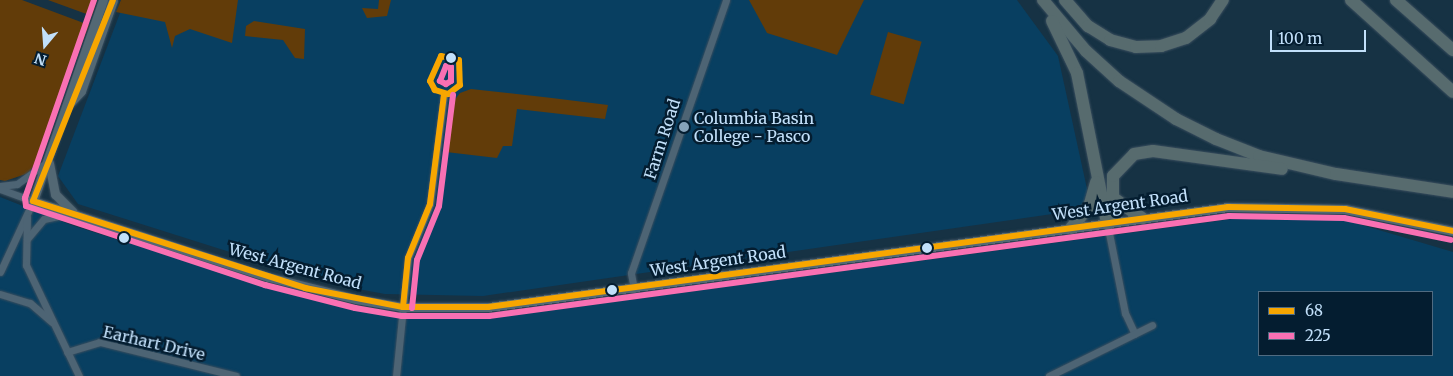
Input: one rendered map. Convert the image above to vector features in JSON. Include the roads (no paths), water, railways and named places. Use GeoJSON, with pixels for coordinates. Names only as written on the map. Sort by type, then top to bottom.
{"type":"FeatureCollection","features":[{"type":"Feature","properties":{"kind":"highway"},"geometry":{"type":"LineString","coordinates":[[1039,0],[1077,73],[1106,223]]}},
{"type":"Feature","properties":{"kind":"highway"},"geometry":{"type":"LineString","coordinates":[[1043,0],[1103,66],[1176,119],[1259,156],[1336,174]]}},
{"type":"Feature","properties":{"kind":"highway"},"geometry":{"type":"LineString","coordinates":[[1065,0],[1088,26],[1110,40],[1136,47],[1161,46],[1186,38],[1210,18],[1222,0]]}},
{"type":"Feature","properties":{"kind":"highway"},"geometry":{"type":"LineString","coordinates":[[1351,0],[1453,92]]}},
{"type":"Feature","properties":{"kind":"highway"},"geometry":{"type":"LineString","coordinates":[[1396,0],[1453,49]]}},
{"type":"Feature","properties":{"kind":"highway"},"geometry":{"type":"LineString","coordinates":[[1406,0],[1453,49]]}},
{"type":"Feature","properties":{"kind":"highway"},"geometry":{"type":"LineString","coordinates":[[1106,223],[1114,210],[1112,197],[1116,171],[1128,157],[1141,152],[1336,174],[1453,192]]}},
{"type":"Feature","properties":{"kind":"highway"},"geometry":{"type":"LineString","coordinates":[[1071,228],[1089,208],[1097,180]]}},
{"type":"Feature","properties":{"kind":"highway"},"geometry":{"type":"LineString","coordinates":[[1112,197],[1142,218]]}},
{"type":"Feature","properties":{"kind":"main road"},"geometry":{"type":"LineString","coordinates":[[33,201],[49,160],[103,0]]}},
{"type":"Feature","properties":{"kind":"main road"},"geometry":{"type":"LineString","coordinates":[[68,105],[81,91],[113,0]]}},
{"type":"Feature","properties":{"kind":"main road"},"geometry":{"type":"LineString","coordinates":[[49,160],[55,194],[77,215]]}},
{"type":"Feature","properties":{"kind":"main road","name":"West Argent Road"},"geometry":{"type":"LineString","coordinates":[[33,201],[305,288],[403,306],[488,307],[634,289],[1228,207],[1296,205],[1367,212],[1453,231]]}},
{"type":"Feature","properties":{"kind":"street","name":"Farm Road"},"geometry":{"type":"LineString","coordinates":[[634,289],[631,273],[726,0]]}},
{"type":"Feature","properties":{"kind":"street"},"geometry":{"type":"LineString","coordinates":[[396,376],[408,258],[430,204],[444,94]]}},
{"type":"Feature","properties":{"kind":"street"},"geometry":{"type":"LineString","coordinates":[[0,188],[29,177],[49,160]]}},
{"type":"Feature","properties":{"kind":"street","name":"West Argent Road"},"geometry":{"type":"LineString","coordinates":[[0,188],[33,201]]}},
{"type":"Feature","properties":{"kind":"street"},"geometry":{"type":"LineString","coordinates":[[0,272],[33,201]]}},
{"type":"Feature","properties":{"kind":"street"},"geometry":{"type":"LineString","coordinates":[[26,241],[44,219],[77,215]]}},
{"type":"Feature","properties":{"kind":"street"},"geometry":{"type":"LineString","coordinates":[[27,217],[28,272],[79,376]]}},
{"type":"Feature","properties":{"kind":"street"},"geometry":{"type":"LineString","coordinates":[[1106,223],[1125,313],[1135,334]]}},
{"type":"Feature","properties":{"kind":"street"},"geometry":{"type":"LineString","coordinates":[[0,294],[30,303],[56,326]]}},
{"type":"Feature","properties":{"kind":"street"},"geometry":{"type":"LineString","coordinates":[[1049,376],[1152,325]]}},
{"type":"Feature","properties":{"kind":"street","name":"Earhart Drive"},"geometry":{"type":"LineString","coordinates":[[67,352],[100,342],[236,376]]}},
{"type":"Feature","properties":{"kind":"place","name":"Columbia Basin College - Pasco"},"geometry":{"type":"Point","coordinates":[684,127]}}]}
